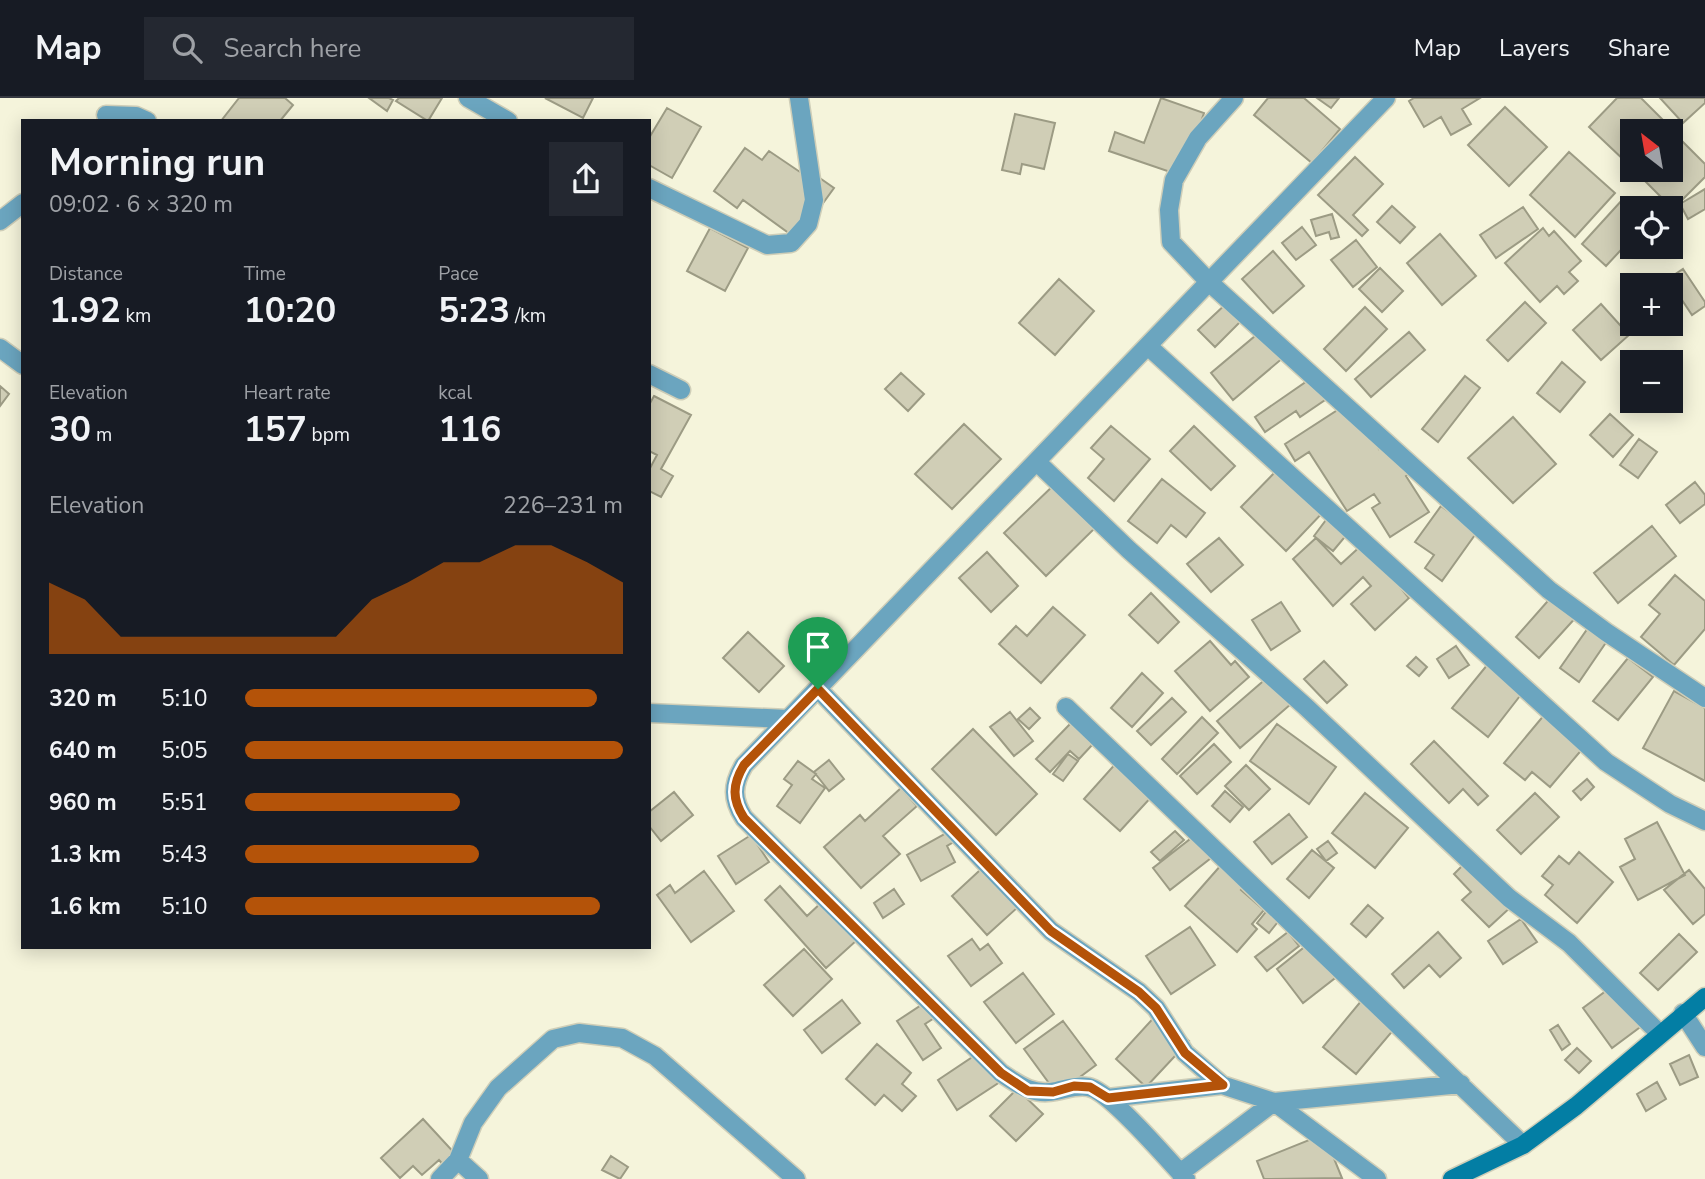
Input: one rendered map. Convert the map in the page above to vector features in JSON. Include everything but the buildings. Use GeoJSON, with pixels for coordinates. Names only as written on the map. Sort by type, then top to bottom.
{"type":"FeatureCollection","features":[{"type":"Feature","properties":{"kind":"street"},"geometry":{"type":"LineString","coordinates":[[104,118],[117,98]]}},
{"type":"Feature","properties":{"kind":"street"},"geometry":{"type":"LineString","coordinates":[[468,98],[505,119]]}},
{"type":"Feature","properties":{"kind":"street"},"geometry":{"type":"LineString","coordinates":[[651,189],[767,244],[791,243],[808,224],[814,200],[799,98]]}},
{"type":"Feature","properties":{"kind":"street"},"geometry":{"type":"LineString","coordinates":[[1234,98],[1198,138],[1174,180],[1169,210],[1171,242],[1210,283],[1549,590],[1705,698]]}},
{"type":"Feature","properties":{"kind":"street"},"geometry":{"type":"LineString","coordinates":[[1386,98],[1038,463],[744,765],[735,780],[735,803],[744,818],[1001,1073],[1028,1091],[1053,1092],[1074,1086],[1090,1087],[1108,1098],[1183,1176],[1274,1102],[1461,1084]]}},
{"type":"Feature","properties":{"kind":"street"},"geometry":{"type":"LineString","coordinates":[[104,118],[136,116],[143,119]]}},
{"type":"Feature","properties":{"kind":"street"},"geometry":{"type":"LineString","coordinates":[[0,221],[21,206]]}},
{"type":"Feature","properties":{"kind":"street"},"geometry":{"type":"LineString","coordinates":[[1149,346],[1391,570],[1606,762],[1670,804],[1705,821]]}},
{"type":"Feature","properties":{"kind":"street"},"geometry":{"type":"LineString","coordinates":[[0,348],[21,364]]}},
{"type":"Feature","properties":{"kind":"street"},"geometry":{"type":"LineString","coordinates":[[651,375],[681,390]]}},
{"type":"Feature","properties":{"kind":"street"},"geometry":{"type":"LineString","coordinates":[[1038,463],[1129,550],[1306,707],[1509,898],[1569,943],[1660,1034]]}},
{"type":"Feature","properties":{"kind":"street"},"geometry":{"type":"LineString","coordinates":[[818,689],[1051,931],[1139,992],[1156,1008],[1185,1053],[1223,1085],[1274,1102],[1377,1179]]}},
{"type":"Feature","properties":{"kind":"street"},"geometry":{"type":"LineString","coordinates":[[1066,706],[1523,1145]]}},
{"type":"Feature","properties":{"kind":"street"},"geometry":{"type":"LineString","coordinates":[[651,713],[788,719]]}},
{"type":"Feature","properties":{"kind":"street"},"geometry":{"type":"LineString","coordinates":[[1452,1179],[1523,1145],[1576,1106],[1705,997]]}},
{"type":"Feature","properties":{"kind":"street"},"geometry":{"type":"LineString","coordinates":[[1684,1013],[1705,1047]]}},
{"type":"Feature","properties":{"kind":"street"},"geometry":{"type":"LineString","coordinates":[[440,1179],[458,1160],[473,1123],[498,1088],[553,1039],[579,1033],[622,1038],[655,1056],[796,1179]]}},
{"type":"Feature","properties":{"kind":"street"},"geometry":{"type":"LineString","coordinates":[[1108,1098],[1223,1085]]}},
{"type":"Feature","properties":{"kind":"street"},"geometry":{"type":"LineString","coordinates":[[458,1160],[479,1179]]}},
{"type":"Feature","properties":{"kind":"route"},"geometry":{"type":"LineString","coordinates":[[818,689],[1051,931],[1139,992],[1156,1008],[1185,1053],[1223,1085],[1108,1098],[1090,1087],[1074,1086],[1053,1092],[1028,1091],[1001,1073],[744,818],[735,803],[735,780],[744,765],[818,689]]}}]}
